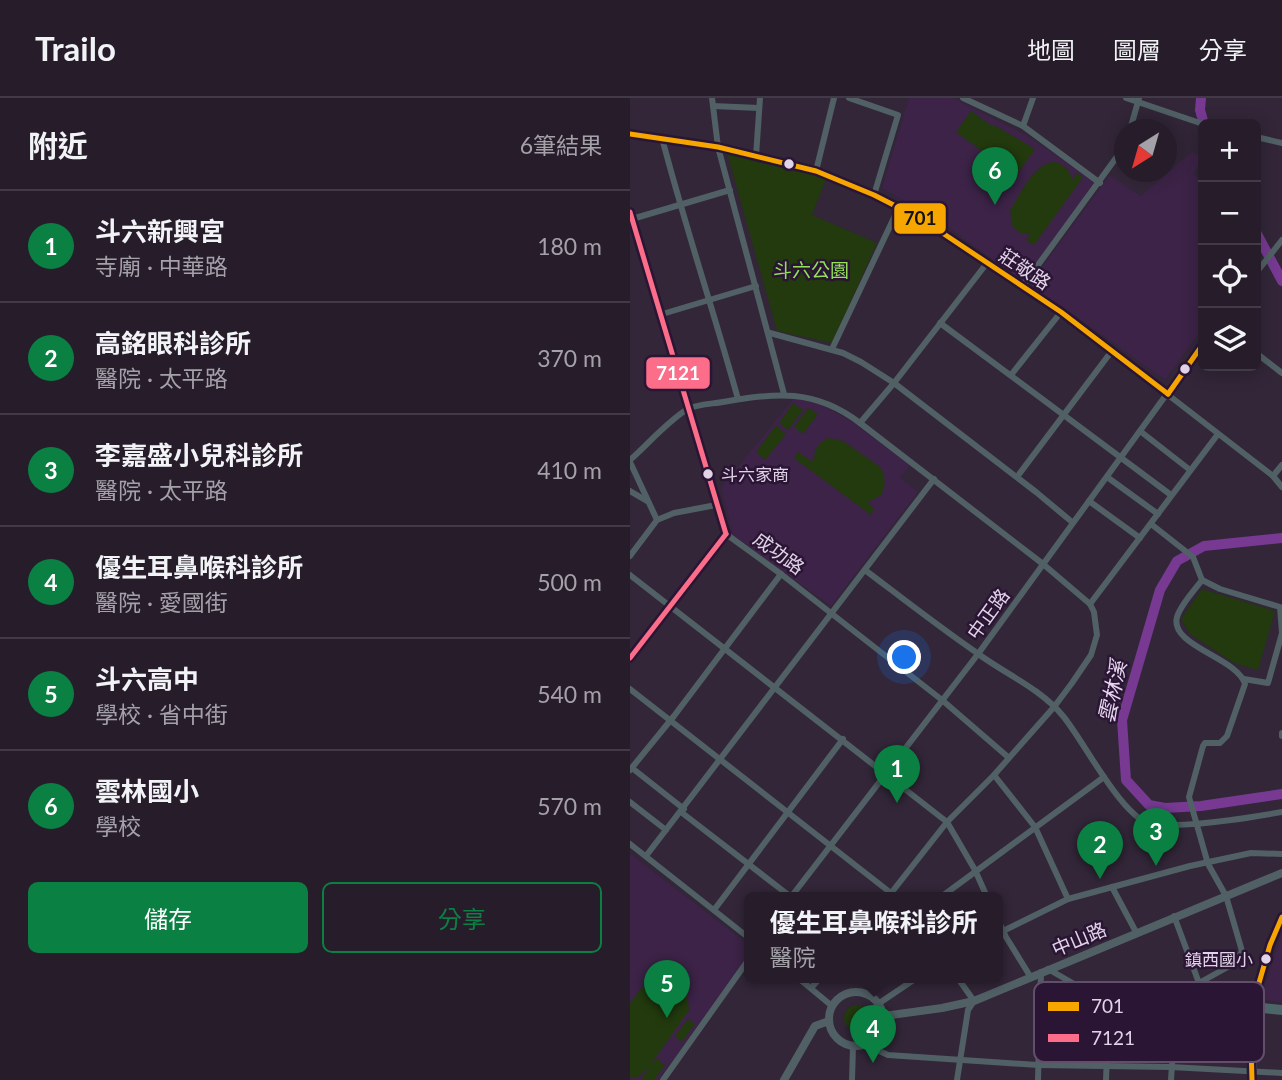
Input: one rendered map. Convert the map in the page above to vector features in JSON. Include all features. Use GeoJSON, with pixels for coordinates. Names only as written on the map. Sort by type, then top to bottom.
{"type":"FeatureCollection","features":[{"type":"Feature","properties":{"kind":"main road"},"geometry":{"type":"LineString","coordinates":[[1264,1008],[1282,1010]]}},
{"type":"Feature","properties":{"kind":"main road"},"geometry":{"type":"LineString","coordinates":[[1252,1062],[1252,1070]]}},
{"type":"Feature","properties":{"kind":"street"},"geometry":{"type":"LineString","coordinates":[[756,156],[760,98]]}},
{"type":"Feature","properties":{"kind":"street"},"geometry":{"type":"LineString","coordinates":[[817,171],[834,98]]}},
{"type":"Feature","properties":{"kind":"street"},"geometry":{"type":"LineString","coordinates":[[849,98],[898,115],[874,195]]}},
{"type":"Feature","properties":{"kind":"street"},"geometry":{"type":"LineString","coordinates":[[963,98],[1023,126],[1100,183]]}},
{"type":"Feature","properties":{"kind":"street"},"geometry":{"type":"LineString","coordinates":[[1023,126],[1033,98]]}},
{"type":"Feature","properties":{"kind":"street"},"geometry":{"type":"LineString","coordinates":[[1126,98],[1139,100],[1198,123]]}},
{"type":"Feature","properties":{"kind":"street"},"geometry":{"type":"LineString","coordinates":[[1133,119],[1139,100]]}},
{"type":"Feature","properties":{"kind":"street"},"geometry":{"type":"LineString","coordinates":[[759,108],[713,102],[718,147],[770,333],[784,394]]}},
{"type":"Feature","properties":{"kind":"street","name":"莊敬路"},"geometry":{"type":"LineString","coordinates":[[630,134],[718,147],[817,171],[899,207],[923,220],[1061,312],[1273,476],[1282,487]]}},
{"type":"Feature","properties":{"kind":"street"},"geometry":{"type":"LineString","coordinates":[[662,138],[680,205],[711,300],[737,399]]}},
{"type":"Feature","properties":{"kind":"street"},"geometry":{"type":"LineString","coordinates":[[1261,138],[1282,143]]}},
{"type":"Feature","properties":{"kind":"street"},"geometry":{"type":"LineString","coordinates":[[1022,287],[1114,163]]}},
{"type":"Feature","properties":{"kind":"street"},"geometry":{"type":"LineString","coordinates":[[631,214],[680,205],[730,190]]}},
{"type":"Feature","properties":{"kind":"street"},"geometry":{"type":"LineString","coordinates":[[832,349],[899,207]]}},
{"type":"Feature","properties":{"kind":"street","name":"成功路"},"geometry":{"type":"LineString","coordinates":[[631,214],[726,534],[942,700],[1008,757]]}},
{"type":"Feature","properties":{"kind":"street"},"geometry":{"type":"LineString","coordinates":[[1261,266],[1282,240]]}},
{"type":"Feature","properties":{"kind":"street"},"geometry":{"type":"LineString","coordinates":[[860,423],[987,263]]}},
{"type":"Feature","properties":{"kind":"street"},"geometry":{"type":"LineString","coordinates":[[659,315],[756,286]]}},
{"type":"Feature","properties":{"kind":"street"},"geometry":{"type":"LineString","coordinates":[[1011,375],[1061,312]]}},
{"type":"Feature","properties":{"kind":"street"},"geometry":{"type":"LineString","coordinates":[[940,323],[1171,495]]}},
{"type":"Feature","properties":{"kind":"street"},"geometry":{"type":"LineString","coordinates":[[770,333],[832,349],[861,362],[894,383],[1072,522]]}},
{"type":"Feature","properties":{"kind":"street","name":"中正路"},"geometry":{"type":"LineString","coordinates":[[795,892],[978,654],[1198,351]]}},
{"type":"Feature","properties":{"kind":"street"},"geometry":{"type":"LineString","coordinates":[[1017,477],[1111,352]]}},
{"type":"Feature","properties":{"kind":"street"},"geometry":{"type":"LineString","coordinates":[[1261,358],[1282,373]]}},
{"type":"Feature","properties":{"kind":"street"},"geometry":{"type":"LineString","coordinates":[[657,520],[630,461],[687,409],[762,394],[784,394],[820,401],[843,410],[1043,564],[1090,604],[1094,612],[1097,635],[1091,655],[1055,706],[994,775],[947,822],[894,892]]}},
{"type":"Feature","properties":{"kind":"street"},"geometry":{"type":"LineString","coordinates":[[1140,431],[1190,470]]}},
{"type":"Feature","properties":{"kind":"street"},"geometry":{"type":"LineString","coordinates":[[1090,604],[1218,433]]}},
{"type":"Feature","properties":{"kind":"street"},"geometry":{"type":"LineString","coordinates":[[1273,476],[1282,465]]}},
{"type":"Feature","properties":{"kind":"street"},"geometry":{"type":"LineString","coordinates":[[1107,477],[1158,514]]}},
{"type":"Feature","properties":{"kind":"street"},"geometry":{"type":"LineString","coordinates":[[646,856],[934,479]]}},
{"type":"Feature","properties":{"kind":"street"},"geometry":{"type":"LineString","coordinates":[[630,491],[649,502]]}},
{"type":"Feature","properties":{"kind":"street"},"geometry":{"type":"LineString","coordinates":[[1088,501],[1140,538]]}},
{"type":"Feature","properties":{"kind":"street"},"geometry":{"type":"LineString","coordinates":[[630,555],[657,520],[674,513],[716,505]]}},
{"type":"Feature","properties":{"kind":"street"},"geometry":{"type":"LineString","coordinates":[[1151,524],[1193,557],[1202,580],[1220,589],[1280,607],[1282,633],[1268,683],[1244,679]]}},
{"type":"Feature","properties":{"kind":"street"},"geometry":{"type":"LineString","coordinates":[[630,658],[726,534]]}},
{"type":"Feature","properties":{"kind":"street"},"geometry":{"type":"LineString","coordinates":[[865,570],[978,654],[1055,706],[1104,777],[1132,811],[1145,822],[1155,826],[1196,824],[1282,812]]}},
{"type":"Feature","properties":{"kind":"street"},"geometry":{"type":"LineString","coordinates":[[780,574],[631,769],[785,892]]}},
{"type":"Feature","properties":{"kind":"street"},"geometry":{"type":"LineString","coordinates":[[630,575],[947,822],[986,892]]}},
{"type":"Feature","properties":{"kind":"street"},"geometry":{"type":"LineString","coordinates":[[1201,982],[1235,963],[1242,951],[1226,896],[1208,864],[1189,797],[1203,746],[1205,743],[1220,743],[1227,736],[1245,690],[1244,679],[1236,670],[1183,637],[1177,628],[1176,620],[1180,611],[1202,580]]}},
{"type":"Feature","properties":{"kind":"street"},"geometry":{"type":"LineString","coordinates":[[630,689],[888,892]]}},
{"type":"Feature","properties":{"kind":"street"},"geometry":{"type":"LineString","coordinates":[[714,910],[843,740]]}},
{"type":"Feature","properties":{"kind":"street"},"geometry":{"type":"LineString","coordinates":[[994,775],[1035,827],[1068,899]]}},
{"type":"Feature","properties":{"kind":"street"},"geometry":{"type":"LineString","coordinates":[[947,892],[1104,777]]}},
{"type":"Feature","properties":{"kind":"street"},"geometry":{"type":"LineString","coordinates":[[630,802],[666,830]]}},
{"type":"Feature","properties":{"kind":"street"},"geometry":{"type":"LineString","coordinates":[[630,844],[744,934]]}},
{"type":"Feature","properties":{"kind":"street"},"geometry":{"type":"LineString","coordinates":[[1003,931],[1068,899],[1190,866],[1251,853],[1282,854]]}},
{"type":"Feature","properties":{"kind":"street","name":"中山路"},"geometry":{"type":"LineString","coordinates":[[884,1016],[942,1008],[974,1000],[1282,873]]}},
{"type":"Feature","properties":{"kind":"street"},"geometry":{"type":"LineString","coordinates":[[1112,887],[1136,932]]}},
{"type":"Feature","properties":{"kind":"street"},"geometry":{"type":"LineString","coordinates":[[1174,916],[1199,982]]}},
{"type":"Feature","properties":{"kind":"street"},"geometry":{"type":"LineString","coordinates":[[1260,982],[1270,944],[1282,917]]}},
{"type":"Feature","properties":{"kind":"street"},"geometry":{"type":"LineString","coordinates":[[1003,936],[1030,975]]}},
{"type":"Feature","properties":{"kind":"street"},"geometry":{"type":"LineString","coordinates":[[663,1080],[744,966]]}},
{"type":"Feature","properties":{"kind":"street"},"geometry":{"type":"LineString","coordinates":[[1043,982],[1044,970],[1067,982]]}},
{"type":"Feature","properties":{"kind":"street"},"geometry":{"type":"LineString","coordinates":[[805,983],[832,1006]]}},
{"type":"Feature","properties":{"kind":"street"},"geometry":{"type":"LineString","coordinates":[[811,988],[816,983]]}},
{"type":"Feature","properties":{"kind":"street"},"geometry":{"type":"LineString","coordinates":[[878,1004],[909,983]]}},
{"type":"Feature","properties":{"kind":"street"},"geometry":{"type":"LineString","coordinates":[[957,1080],[968,1010],[974,1000],[961,983]]}},
{"type":"Feature","properties":{"kind":"street"},"geometry":{"type":"LineString","coordinates":[[857,992],[871,997],[878,1004],[884,1016],[881,1031],[872,1042],[853,1047],[837,1039],[829,1021],[832,1006],[843,995],[857,992]]}},
{"type":"Feature","properties":{"kind":"street"},"geometry":{"type":"LineString","coordinates":[[784,1080],[815,1027],[829,1021]]}},
{"type":"Feature","properties":{"kind":"street"},"geometry":{"type":"LineString","coordinates":[[866,1045],[888,1055],[1038,1065],[1171,1067],[1282,1073]]}},
{"type":"Feature","properties":{"kind":"street"},"geometry":{"type":"LineString","coordinates":[[852,1080],[853,1047]]}},
{"type":"Feature","properties":{"kind":"street"},"geometry":{"type":"LineString","coordinates":[[1038,1062],[1038,1080]]}},
{"type":"Feature","properties":{"kind":"street"},"geometry":{"type":"LineString","coordinates":[[1106,1080],[1107,1062]]}},
{"type":"Feature","properties":{"kind":"street"},"geometry":{"type":"LineString","coordinates":[[1171,1080],[1172,1062]]}},
{"type":"Feature","properties":{"kind":"shaded area"},"geometry":{"type":"Polygon","coordinates":[[[909,98],[953,98],[1026,135],[1095,182],[1024,282],[941,222],[882,188],[909,98]]]}},
{"type":"Feature","properties":{"kind":"shaded area"},"geometry":{"type":"Polygon","coordinates":[[[1192,152],[1198,156],[1198,166],[1193,174],[1198,178],[1198,335],[1165,380],[1066,309],[1032,289],[1032,280],[1110,175],[1114,178],[1114,182],[1120,182],[1141,196],[1157,182],[1177,182],[1177,165],[1192,152]]]}},
{"type":"Feature","properties":{"kind":"shaded area","name":"斗六家商"},"geometry":{"type":"Polygon","coordinates":[[[794,398],[819,404],[848,419],[910,465],[900,478],[918,492],[831,606],[733,535],[721,488],[794,398]]]}},
{"type":"Feature","properties":{"kind":"shaded area"},"geometry":{"type":"Polygon","coordinates":[[[630,854],[744,941],[744,965],[658,1080],[630,1080],[630,854]]]}},
{"type":"Feature","properties":{"kind":"shaded area","name":"鎮西國小"},"geometry":{"type":"Polygon","coordinates":[[[1282,932],[1282,1003],[1264,1000],[1264,989],[1282,932]]]}},
{"type":"Feature","properties":{"kind":"green space"},"geometry":{"type":"Polygon","coordinates":[[[971,111],[992,126],[1035,149],[1016,176],[956,132],[971,111]]]}},
{"type":"Feature","properties":{"kind":"green space","name":"斗六公園"},"geometry":{"type":"Polygon","coordinates":[[[726,149],[826,179],[812,215],[877,243],[832,343],[777,331],[726,149]]]}},
{"type":"Feature","properties":{"kind":"green space"},"geometry":{"type":"Polygon","coordinates":[[[1055,162],[1066,168],[1072,180],[1077,173],[1083,177],[1034,245],[1026,240],[1030,234],[1020,233],[1012,226],[1010,210],[1034,173],[1055,162]]]}},
{"type":"Feature","properties":{"kind":"green space"},"geometry":{"type":"Polygon","coordinates":[[[793,403],[803,410],[788,430],[779,423],[793,403]]]}},
{"type":"Feature","properties":{"kind":"green space"},"geometry":{"type":"Polygon","coordinates":[[[808,408],[818,414],[803,434],[794,427],[808,408]]]}},
{"type":"Feature","properties":{"kind":"green space"},"geometry":{"type":"Polygon","coordinates":[[[776,425],[786,434],[765,460],[756,452],[776,425]]]}},
{"type":"Feature","properties":{"kind":"green space"},"geometry":{"type":"Polygon","coordinates":[[[829,438],[843,441],[880,467],[884,484],[881,495],[867,503],[874,508],[871,515],[794,458],[798,452],[813,462],[817,447],[829,438]]]}},
{"type":"Feature","properties":{"kind":"green space"},"geometry":{"type":"Polygon","coordinates":[[[1202,589],[1275,611],[1258,670],[1234,663],[1190,634],[1181,619],[1202,589]]]}},
{"type":"Feature","properties":{"kind":"green space"},"geometry":{"type":"Polygon","coordinates":[[[656,969],[662,974],[659,980],[676,985],[684,993],[689,1010],[650,1066],[657,1059],[665,1065],[654,1080],[641,1080],[649,1067],[638,1077],[630,1078],[630,1003],[656,969]]]}},
{"type":"Feature","properties":{"kind":"green space"},"geometry":{"type":"Polygon","coordinates":[[[857,1005],[866,1009],[870,1018],[866,1027],[857,1031],[848,1027],[844,1018],[848,1009],[857,1005]]]}},
{"type":"Feature","properties":{"kind":"green space"},"geometry":{"type":"Polygon","coordinates":[[[688,1019],[695,1024],[682,1042],[675,1036],[688,1019]]]}},
{"type":"Feature","properties":{"kind":"waterway","name":"雲林溪"},"geometry":{"type":"LineString","coordinates":[[1201,98],[1203,119]]}},
{"type":"Feature","properties":{"kind":"waterway","name":"雲林溪"},"geometry":{"type":"LineString","coordinates":[[1261,241],[1282,281]]}},
{"type":"Feature","properties":{"kind":"waterway","name":"雲林溪"},"geometry":{"type":"LineString","coordinates":[[1282,538],[1204,546],[1177,561],[1160,590],[1122,720],[1126,780],[1149,805],[1165,808],[1201,806],[1282,794]]}},
{"type":"Feature","properties":{"kind":"transit line","name":"701"},"geometry":{"type":"LineString","coordinates":[[630,134],[718,147],[816,171],[874,195],[923,220],[1061,312],[1168,394]]}},
{"type":"Feature","properties":{"kind":"transit line","name":"7121"},"geometry":{"type":"LineString","coordinates":[[630,212],[726,534]]}},
{"type":"Feature","properties":{"kind":"transit line","name":"701"},"geometry":{"type":"LineString","coordinates":[[1168,394],[1198,351]]}},
{"type":"Feature","properties":{"kind":"transit line","name":"7121"},"geometry":{"type":"LineString","coordinates":[[630,658],[726,534]]}},
{"type":"Feature","properties":{"kind":"transit line","name":"701"},"geometry":{"type":"LineString","coordinates":[[1259,982],[1282,917]]}},
{"type":"Feature","properties":{"kind":"transit line","name":"701"},"geometry":{"type":"LineString","coordinates":[[1251,1062],[1252,1080]]}},
{"type":"Feature","properties":{"kind":"place","name":"雲林國小"},"geometry":{"type":"Point","coordinates":[995,205]}},
{"type":"Feature","properties":{"kind":"place","name":"斗六家商"},"geometry":{"type":"Point","coordinates":[708,474]}},
{"type":"Feature","properties":{"kind":"place","name":"斗六新興宮"},"geometry":{"type":"Point","coordinates":[897,803]}},
{"type":"Feature","properties":{"kind":"place","name":"李嘉盛小兒科診所"},"geometry":{"type":"Point","coordinates":[1156,866]}},
{"type":"Feature","properties":{"kind":"place","name":"高銘眼科診所"},"geometry":{"type":"Point","coordinates":[1100,879]}},
{"type":"Feature","properties":{"kind":"place","name":"鎮西國小"},"geometry":{"type":"Point","coordinates":[1266,959]}},
{"type":"Feature","properties":{"kind":"place","name":"斗六高中"},"geometry":{"type":"Point","coordinates":[667,1018]}},
{"type":"Feature","properties":{"kind":"place","name":"優生耳鼻喉科診所"},"geometry":{"type":"Point","coordinates":[873,1063]}}]}
